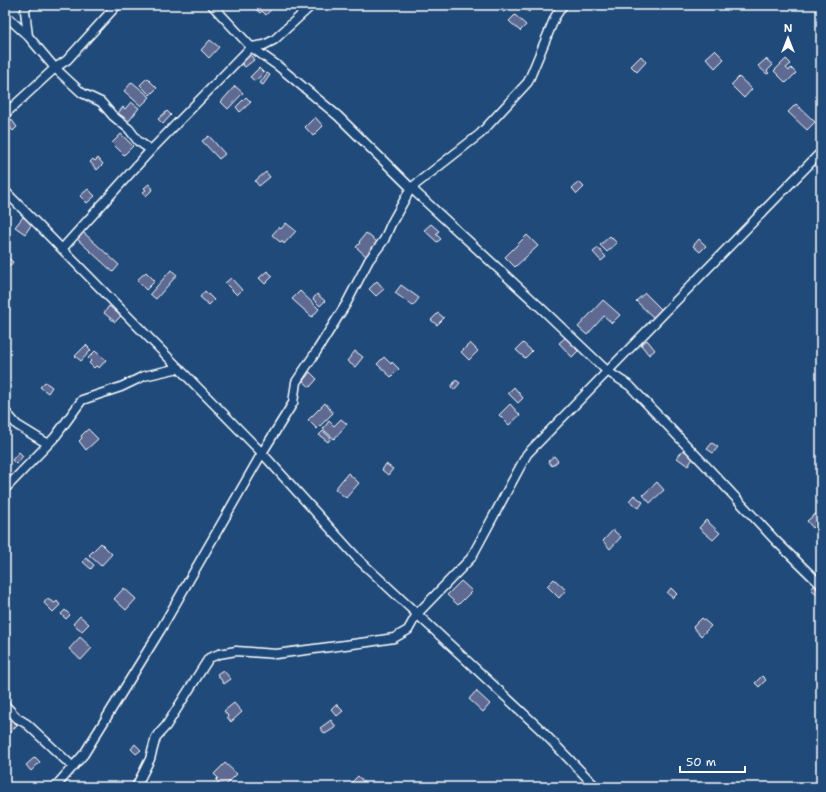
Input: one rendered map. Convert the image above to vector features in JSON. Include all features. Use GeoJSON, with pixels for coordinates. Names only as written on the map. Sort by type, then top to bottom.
{"type":"FeatureCollection","features":[{"type":"Feature","properties":{"kind":"street"},"geometry":{"type":"LineString","coordinates":[[26,5],[25,11],[28,36]]}},
{"type":"Feature","properties":{"kind":"street"},"geometry":{"type":"LineString","coordinates":[[5,114],[55,68],[67,60],[117,5]]}},
{"type":"Feature","properties":{"kind":"street"},"geometry":{"type":"LineString","coordinates":[[212,5],[252,47],[278,66],[338,116],[411,188],[607,371],[630,386],[776,541],[821,585]]}},
{"type":"Feature","properties":{"kind":"street"},"geometry":{"type":"LineString","coordinates":[[62,249],[151,150],[252,47],[264,45],[274,40],[312,5]]}},
{"type":"Feature","properties":{"kind":"street"},"geometry":{"type":"LineString","coordinates":[[55,787],[84,754],[160,629],[262,453],[293,403],[296,382],[342,310],[369,260],[384,240],[411,188],[480,134],[528,82],[555,17],[563,5]]}},
{"type":"Feature","properties":{"kind":"street"},"geometry":{"type":"LineString","coordinates":[[5,15],[28,36],[55,68],[82,93],[102,102],[113,116],[129,129],[138,141],[151,150]]}},
{"type":"Feature","properties":{"kind":"street"},"geometry":{"type":"LineString","coordinates":[[136,787],[150,759],[156,737],[166,726],[209,658],[219,654],[236,651],[276,654],[394,638],[408,630],[417,614],[471,558],[527,454],[821,152]]}},
{"type":"Feature","properties":{"kind":"street"},"geometry":{"type":"LineString","coordinates":[[5,191],[262,453],[358,558],[539,728],[596,787]]}},
{"type":"Feature","properties":{"kind":"street"},"geometry":{"type":"LineString","coordinates":[[5,489],[55,437],[82,400],[121,387],[144,376],[179,368]]}},
{"type":"Feature","properties":{"kind":"street"},"geometry":{"type":"LineString","coordinates":[[5,411],[17,425],[48,444]]}},
{"type":"Feature","properties":{"kind":"street"},"geometry":{"type":"LineString","coordinates":[[5,705],[17,718],[27,724],[73,767]]}},
{"type":"Feature","properties":{"kind":"building"},"geometry":{"type":"Polygon","coordinates":[[[255,5],[275,5],[266,15],[262,11],[260,13],[253,7],[255,5]]]}},
{"type":"Feature","properties":{"kind":"building"},"geometry":{"type":"Polygon","coordinates":[[[495,5],[511,5],[504,12],[495,5]]]}},
{"type":"Feature","properties":{"kind":"building"},"geometry":{"type":"Polygon","coordinates":[[[520,5],[534,5],[529,12],[520,5]]]}},
{"type":"Feature","properties":{"kind":"building"},"geometry":{"type":"Polygon","coordinates":[[[515,15],[526,25],[520,31],[509,21],[515,15]]]}},
{"type":"Feature","properties":{"kind":"building"},"geometry":{"type":"Polygon","coordinates":[[[210,40],[219,47],[209,58],[201,50],[210,40]]]}},
{"type":"Feature","properties":{"kind":"building"},"geometry":{"type":"Polygon","coordinates":[[[715,50],[724,59],[715,68],[706,58],[715,50]]]}},
{"type":"Feature","properties":{"kind":"building"},"geometry":{"type":"Polygon","coordinates":[[[250,54],[254,60],[245,67],[240,62],[250,54]]]}},
{"type":"Feature","properties":{"kind":"building"},"geometry":{"type":"Polygon","coordinates":[[[641,56],[646,62],[637,72],[631,66],[641,56]]]}},
{"type":"Feature","properties":{"kind":"building"},"geometry":{"type":"Polygon","coordinates":[[[766,59],[773,65],[767,71],[769,73],[767,74],[758,66],[766,59]]]}},
{"type":"Feature","properties":{"kind":"building"},"geometry":{"type":"Polygon","coordinates":[[[786,59],[791,64],[786,68],[789,71],[791,68],[796,73],[786,83],[774,71],[786,59]]]}},
{"type":"Feature","properties":{"kind":"building"},"geometry":{"type":"Polygon","coordinates":[[[259,68],[264,73],[255,81],[250,77],[259,68]]]}},
{"type":"Feature","properties":{"kind":"building"},"geometry":{"type":"Polygon","coordinates":[[[267,73],[270,75],[263,85],[260,83],[267,73]]]}},
{"type":"Feature","properties":{"kind":"building"},"geometry":{"type":"Polygon","coordinates":[[[739,77],[752,89],[744,98],[731,85],[739,77]]]}},
{"type":"Feature","properties":{"kind":"building"},"geometry":{"type":"Polygon","coordinates":[[[147,78],[157,88],[150,95],[140,85],[147,78]]]}},
{"type":"Feature","properties":{"kind":"building"},"geometry":{"type":"Polygon","coordinates":[[[132,82],[150,97],[141,106],[124,91],[132,82]]]}},
{"type":"Feature","properties":{"kind":"building"},"geometry":{"type":"Polygon","coordinates":[[[235,86],[243,93],[228,109],[221,102],[235,86]]]}},
{"type":"Feature","properties":{"kind":"building"},"geometry":{"type":"Polygon","coordinates":[[[246,97],[251,102],[240,112],[236,107],[246,97]]]}},
{"type":"Feature","properties":{"kind":"building"},"geometry":{"type":"Polygon","coordinates":[[[131,102],[139,108],[129,121],[118,113],[123,107],[125,109],[131,102]]]}},
{"type":"Feature","properties":{"kind":"building"},"geometry":{"type":"Polygon","coordinates":[[[796,104],[815,122],[807,130],[788,112],[796,104]]]}},
{"type":"Feature","properties":{"kind":"building"},"geometry":{"type":"Polygon","coordinates":[[[167,111],[171,115],[163,124],[158,119],[167,111]]]}},
{"type":"Feature","properties":{"kind":"building"},"geometry":{"type":"Polygon","coordinates":[[[315,117],[323,126],[313,136],[305,127],[315,117]]]}},
{"type":"Feature","properties":{"kind":"building"},"geometry":{"type":"Polygon","coordinates":[[[11,119],[17,127],[13,131],[6,123],[11,119]]]}},
{"type":"Feature","properties":{"kind":"building"},"geometry":{"type":"Polygon","coordinates":[[[121,134],[133,146],[124,155],[112,143],[121,134]]]}},
{"type":"Feature","properties":{"kind":"building"},"geometry":{"type":"Polygon","coordinates":[[[209,136],[225,154],[219,159],[202,141],[209,136]]]}},
{"type":"Feature","properties":{"kind":"building"},"geometry":{"type":"Polygon","coordinates":[[[98,158],[103,164],[97,170],[90,162],[93,159],[95,161],[98,158]]]}},
{"type":"Feature","properties":{"kind":"building"},"geometry":{"type":"Polygon","coordinates":[[[266,172],[270,177],[259,186],[255,181],[266,172]]]}},
{"type":"Feature","properties":{"kind":"building"},"geometry":{"type":"Polygon","coordinates":[[[579,182],[584,187],[577,194],[572,188],[579,182]]]}},
{"type":"Feature","properties":{"kind":"building"},"geometry":{"type":"Polygon","coordinates":[[[149,184],[153,189],[146,196],[143,192],[146,190],[144,188],[149,184]]]}},
{"type":"Feature","properties":{"kind":"building"},"geometry":{"type":"Polygon","coordinates":[[[88,189],[95,196],[87,203],[80,196],[88,189]]]}},
{"type":"Feature","properties":{"kind":"building"},"geometry":{"type":"Polygon","coordinates":[[[23,217],[32,224],[25,234],[15,227],[23,217]]]}},
{"type":"Feature","properties":{"kind":"building"},"geometry":{"type":"Polygon","coordinates":[[[286,223],[296,231],[284,244],[272,235],[279,227],[281,229],[286,223]]]}},
{"type":"Feature","properties":{"kind":"building"},"geometry":{"type":"Polygon","coordinates":[[[431,224],[439,231],[436,234],[441,239],[437,242],[424,230],[431,224]]]}},
{"type":"Feature","properties":{"kind":"building"},"geometry":{"type":"Polygon","coordinates":[[[83,232],[119,265],[113,272],[77,239],[83,232]]]}},
{"type":"Feature","properties":{"kind":"building"},"geometry":{"type":"Polygon","coordinates":[[[366,233],[377,242],[373,247],[375,249],[367,257],[356,247],[366,233]]]}},
{"type":"Feature","properties":{"kind":"building"},"geometry":{"type":"Polygon","coordinates":[[[527,235],[538,246],[515,267],[505,257],[527,235]]]}},
{"type":"Feature","properties":{"kind":"building"},"geometry":{"type":"Polygon","coordinates":[[[610,236],[617,243],[607,252],[600,245],[610,236]]]}},
{"type":"Feature","properties":{"kind":"building"},"geometry":{"type":"Polygon","coordinates":[[[699,239],[706,246],[700,252],[693,246],[699,239]]]}},
{"type":"Feature","properties":{"kind":"building"},"geometry":{"type":"Polygon","coordinates":[[[598,248],[606,257],[601,261],[593,252],[598,248]]]}},
{"type":"Feature","properties":{"kind":"building"},"geometry":{"type":"Polygon","coordinates":[[[5,255],[13,262],[10,266],[5,262],[5,255]]]}},
{"type":"Feature","properties":{"kind":"building"},"geometry":{"type":"Polygon","coordinates":[[[171,270],[177,275],[156,299],[150,294],[171,270]]]}},
{"type":"Feature","properties":{"kind":"building"},"geometry":{"type":"Polygon","coordinates":[[[267,271],[273,276],[265,284],[259,278],[267,271]]]}},
{"type":"Feature","properties":{"kind":"building"},"geometry":{"type":"Polygon","coordinates":[[[146,272],[155,281],[146,290],[137,280],[146,272]]]}},
{"type":"Feature","properties":{"kind":"building"},"geometry":{"type":"Polygon","coordinates":[[[231,278],[242,290],[237,295],[225,283],[231,278]]]}},
{"type":"Feature","properties":{"kind":"building"},"geometry":{"type":"Polygon","coordinates":[[[377,281],[384,289],[376,296],[369,289],[377,281]]]}},
{"type":"Feature","properties":{"kind":"building"},"geometry":{"type":"Polygon","coordinates":[[[401,285],[419,298],[413,306],[395,293],[401,285]]]}},
{"type":"Feature","properties":{"kind":"building"},"geometry":{"type":"Polygon","coordinates":[[[205,291],[214,300],[209,305],[200,297],[205,291]]]}},
{"type":"Feature","properties":{"kind":"building"},"geometry":{"type":"Polygon","coordinates":[[[300,291],[319,309],[312,317],[292,299],[300,291]]]}},
{"type":"Feature","properties":{"kind":"building"},"geometry":{"type":"Polygon","coordinates":[[[645,293],[662,310],[654,318],[636,301],[645,293]]]}},
{"type":"Feature","properties":{"kind":"building"},"geometry":{"type":"Polygon","coordinates":[[[317,294],[325,301],[320,306],[313,299],[317,294]]]}},
{"type":"Feature","properties":{"kind":"building"},"geometry":{"type":"Polygon","coordinates":[[[603,300],[620,315],[612,323],[604,316],[587,335],[578,327],[603,300]]]}},
{"type":"Feature","properties":{"kind":"building"},"geometry":{"type":"Polygon","coordinates":[[[109,306],[121,316],[115,322],[104,313],[109,306]]]}},
{"type":"Feature","properties":{"kind":"building"},"geometry":{"type":"Polygon","coordinates":[[[438,313],[444,318],[437,325],[431,320],[438,313]]]}},
{"type":"Feature","properties":{"kind":"building"},"geometry":{"type":"Polygon","coordinates":[[[566,337],[578,351],[572,357],[559,343],[566,337]]]}},
{"type":"Feature","properties":{"kind":"building"},"geometry":{"type":"Polygon","coordinates":[[[647,340],[655,350],[649,355],[641,345],[647,340]]]}},
{"type":"Feature","properties":{"kind":"building"},"geometry":{"type":"Polygon","coordinates":[[[470,343],[478,351],[469,360],[461,352],[470,343]]]}},
{"type":"Feature","properties":{"kind":"building"},"geometry":{"type":"Polygon","coordinates":[[[523,343],[532,351],[525,358],[516,350],[523,343]]]}},
{"type":"Feature","properties":{"kind":"building"},"geometry":{"type":"Polygon","coordinates":[[[86,345],[91,350],[81,361],[75,356],[86,345]]]}},
{"type":"Feature","properties":{"kind":"building"},"geometry":{"type":"Polygon","coordinates":[[[95,351],[106,360],[99,368],[96,366],[94,368],[89,363],[91,361],[88,358],[95,351]]]}},
{"type":"Feature","properties":{"kind":"building"},"geometry":{"type":"Polygon","coordinates":[[[355,351],[363,357],[355,367],[347,361],[355,351]]]}},
{"type":"Feature","properties":{"kind":"building"},"geometry":{"type":"Polygon","coordinates":[[[384,357],[399,369],[391,377],[377,364],[384,357]]]}},
{"type":"Feature","properties":{"kind":"building"},"geometry":{"type":"Polygon","coordinates":[[[310,372],[317,379],[310,387],[303,381],[310,372]]]}},
{"type":"Feature","properties":{"kind":"building"},"geometry":{"type":"Polygon","coordinates":[[[456,380],[460,383],[454,390],[451,387],[456,380]]]}},
{"type":"Feature","properties":{"kind":"building"},"geometry":{"type":"Polygon","coordinates":[[[45,382],[52,387],[48,393],[40,387],[45,382]]]}},
{"type":"Feature","properties":{"kind":"building"},"geometry":{"type":"Polygon","coordinates":[[[514,387],[523,398],[518,403],[508,393],[514,387]]]}},
{"type":"Feature","properties":{"kind":"building"},"geometry":{"type":"Polygon","coordinates":[[[325,403],[333,413],[317,429],[308,420],[325,403]]]}},
{"type":"Feature","properties":{"kind":"building"},"geometry":{"type":"Polygon","coordinates":[[[510,404],[520,415],[509,425],[499,415],[510,404]]]}},
{"type":"Feature","properties":{"kind":"building"},"geometry":{"type":"Polygon","coordinates":[[[341,419],[347,424],[334,439],[323,429],[329,421],[334,426],[341,419]]]}},
{"type":"Feature","properties":{"kind":"building"},"geometry":{"type":"Polygon","coordinates":[[[88,429],[98,439],[86,450],[79,441],[82,438],[81,436],[88,429]]]}},
{"type":"Feature","properties":{"kind":"building"},"geometry":{"type":"Polygon","coordinates":[[[323,431],[331,438],[328,442],[319,435],[323,431]]]}},
{"type":"Feature","properties":{"kind":"building"},"geometry":{"type":"Polygon","coordinates":[[[712,443],[718,447],[713,453],[707,449],[712,443]]]}},
{"type":"Feature","properties":{"kind":"building"},"geometry":{"type":"Polygon","coordinates":[[[683,450],[694,457],[688,466],[677,458],[683,450]]]}},
{"type":"Feature","properties":{"kind":"building"},"geometry":{"type":"Polygon","coordinates":[[[19,452],[23,456],[16,464],[12,460],[19,452]]]}},
{"type":"Feature","properties":{"kind":"building"},"geometry":{"type":"Polygon","coordinates":[[[554,456],[558,461],[552,466],[548,461],[554,456]]]}},
{"type":"Feature","properties":{"kind":"building"},"geometry":{"type":"Polygon","coordinates":[[[386,464],[393,469],[388,475],[382,470],[386,464]]]}},
{"type":"Feature","properties":{"kind":"building"},"geometry":{"type":"Polygon","coordinates":[[[348,473],[359,483],[346,498],[335,489],[348,473]]]}},
{"type":"Feature","properties":{"kind":"building"},"geometry":{"type":"Polygon","coordinates":[[[657,482],[664,490],[650,503],[643,495],[657,482]]]}},
{"type":"Feature","properties":{"kind":"building"},"geometry":{"type":"Polygon","coordinates":[[[634,495],[643,502],[639,508],[629,501],[634,495]]]}},
{"type":"Feature","properties":{"kind":"building"},"geometry":{"type":"Polygon","coordinates":[[[818,512],[821,516],[821,522],[813,528],[807,521],[818,512]]]}},
{"type":"Feature","properties":{"kind":"building"},"geometry":{"type":"Polygon","coordinates":[[[706,520],[720,533],[713,540],[699,528],[706,520]]]}},
{"type":"Feature","properties":{"kind":"building"},"geometry":{"type":"Polygon","coordinates":[[[613,530],[621,537],[610,549],[603,541],[613,530]]]}},
{"type":"Feature","properties":{"kind":"building"},"geometry":{"type":"Polygon","coordinates":[[[101,543],[112,554],[101,566],[89,555],[101,543]]]}},
{"type":"Feature","properties":{"kind":"building"},"geometry":{"type":"Polygon","coordinates":[[[86,558],[94,565],[91,569],[83,562],[86,558]]]}},
{"type":"Feature","properties":{"kind":"building"},"geometry":{"type":"Polygon","coordinates":[[[554,579],[566,590],[559,598],[547,586],[554,579]]]}},
{"type":"Feature","properties":{"kind":"building"},"geometry":{"type":"Polygon","coordinates":[[[461,581],[472,591],[458,605],[447,595],[461,581]]]}},
{"type":"Feature","properties":{"kind":"building"},"geometry":{"type":"Polygon","coordinates":[[[817,583],[821,586],[821,598],[811,589],[817,583]]]}},
{"type":"Feature","properties":{"kind":"building"},"geometry":{"type":"Polygon","coordinates":[[[124,588],[136,599],[126,610],[114,599],[124,588]]]}},
{"type":"Feature","properties":{"kind":"building"},"geometry":{"type":"Polygon","coordinates":[[[671,588],[677,594],[673,598],[667,593],[671,588]]]}},
{"type":"Feature","properties":{"kind":"building"},"geometry":{"type":"Polygon","coordinates":[[[47,599],[55,603],[57,601],[60,605],[53,612],[44,603],[47,599]]]}},
{"type":"Feature","properties":{"kind":"building"},"geometry":{"type":"Polygon","coordinates":[[[65,610],[70,615],[66,619],[61,614],[65,610]]]}},
{"type":"Feature","properties":{"kind":"building"},"geometry":{"type":"Polygon","coordinates":[[[80,616],[89,624],[82,631],[73,624],[80,616]]]}},
{"type":"Feature","properties":{"kind":"building"},"geometry":{"type":"Polygon","coordinates":[[[702,618],[711,626],[701,636],[693,627],[702,618]]]}},
{"type":"Feature","properties":{"kind":"building"},"geometry":{"type":"Polygon","coordinates":[[[80,637],[92,648],[81,660],[69,649],[80,637]]]}},
{"type":"Feature","properties":{"kind":"building"},"geometry":{"type":"Polygon","coordinates":[[[223,670],[231,679],[224,684],[217,674],[223,670]]]}},
{"type":"Feature","properties":{"kind":"building"},"geometry":{"type":"Polygon","coordinates":[[[762,676],[766,680],[759,687],[755,683],[762,676]]]}},
{"type":"Feature","properties":{"kind":"building"},"geometry":{"type":"Polygon","coordinates":[[[476,691],[490,704],[483,712],[469,699],[476,691]]]}},
{"type":"Feature","properties":{"kind":"building"},"geometry":{"type":"Polygon","coordinates":[[[234,703],[242,712],[231,722],[224,711],[234,703]]]}},
{"type":"Feature","properties":{"kind":"building"},"geometry":{"type":"Polygon","coordinates":[[[336,704],[343,711],[337,716],[331,709],[336,704]]]}},
{"type":"Feature","properties":{"kind":"building"},"geometry":{"type":"Polygon","coordinates":[[[8,716],[17,725],[5,738],[5,719],[8,716]]]}},
{"type":"Feature","properties":{"kind":"building"},"geometry":{"type":"Polygon","coordinates":[[[331,720],[336,727],[325,734],[320,728],[331,720]]]}},
{"type":"Feature","properties":{"kind":"building"},"geometry":{"type":"Polygon","coordinates":[[[135,744],[141,750],[136,754],[131,749],[135,744]]]}},
{"type":"Feature","properties":{"kind":"building"},"geometry":{"type":"Polygon","coordinates":[[[35,757],[40,762],[31,771],[26,765],[35,757]]]}},
{"type":"Feature","properties":{"kind":"building"},"geometry":{"type":"Polygon","coordinates":[[[225,763],[237,774],[224,787],[216,780],[218,778],[214,774],[225,763]]]}},
{"type":"Feature","properties":{"kind":"building"},"geometry":{"type":"Polygon","coordinates":[[[358,776],[365,784],[362,787],[352,787],[350,784],[358,776]]]}}]}
